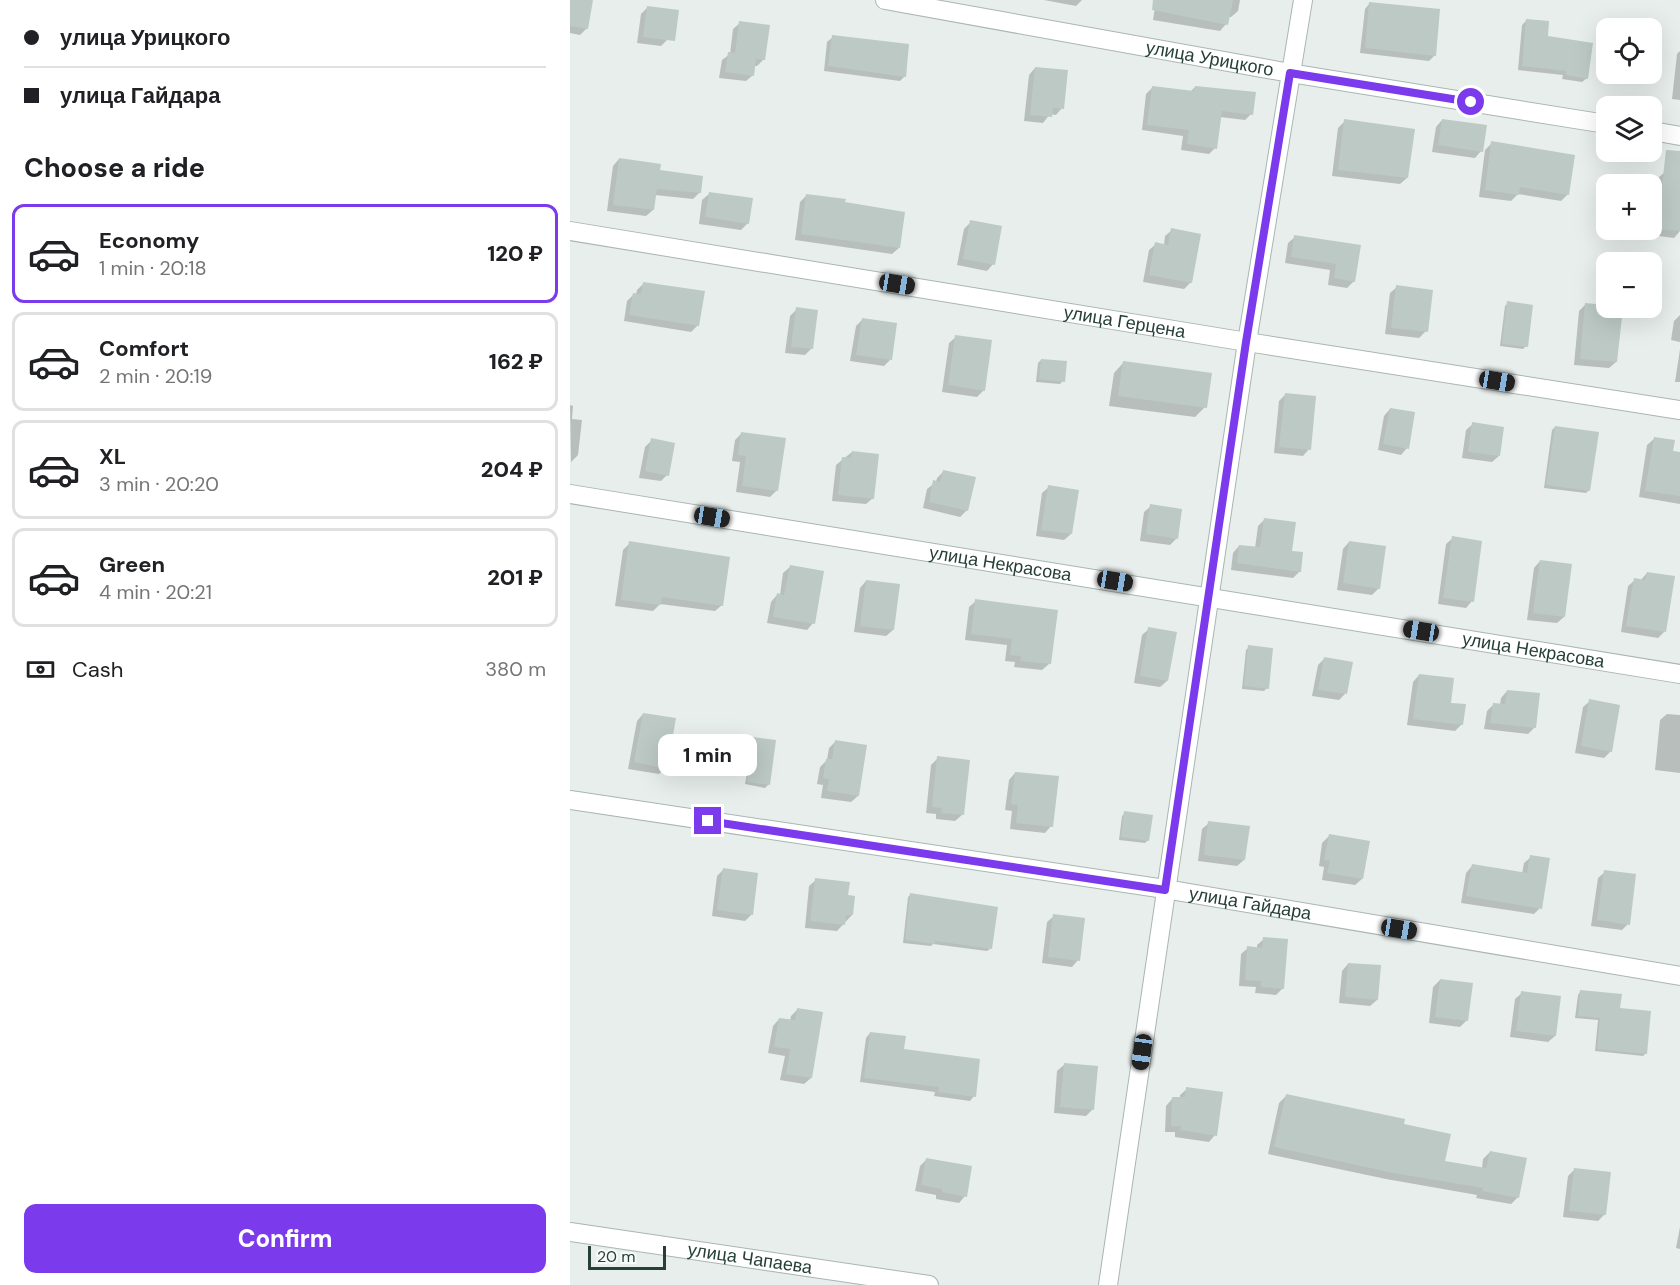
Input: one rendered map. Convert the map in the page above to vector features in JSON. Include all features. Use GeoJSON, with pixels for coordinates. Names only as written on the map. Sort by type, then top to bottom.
{"type":"FeatureCollection","features":[{"type":"Feature","properties":{"kind":"street","name":"улица Урицкого"},"geometry":{"type":"LineString","coordinates":[[885,0],[1290,73],[1596,122]]}},
{"type":"Feature","properties":{"kind":"street"},"geometry":{"type":"LineString","coordinates":[[1108,1285],[1246,342],[1303,0]]}},
{"type":"Feature","properties":{"kind":"street"},"geometry":{"type":"LineString","coordinates":[[1662,133],[1680,136]]}},
{"type":"Feature","properties":{"kind":"street","name":"улица Герцена"},"geometry":{"type":"LineString","coordinates":[[570,231],[1246,342],[1680,410]]}},
{"type":"Feature","properties":{"kind":"street","name":"улица Некрасова"},"geometry":{"type":"LineString","coordinates":[[570,494],[1680,674]]}},
{"type":"Feature","properties":{"kind":"street","name":"улица Гайдара"},"geometry":{"type":"LineString","coordinates":[[570,800],[1165,890],[1680,976]]}},
{"type":"Feature","properties":{"kind":"street","name":"улица Чапаева"},"geometry":{"type":"LineString","coordinates":[[570,1232],[929,1285]]}},
{"type":"Feature","properties":{"kind":"building"},"geometry":{"type":"Polygon","coordinates":[[[570,0],[593,0],[588,29],[570,26],[570,0]]]}},
{"type":"Feature","properties":{"kind":"building"},"geometry":{"type":"Polygon","coordinates":[[[1153,0],[1233,0],[1228,25],[1152,10],[1153,0]]]}},
{"type":"Feature","properties":{"kind":"building"},"geometry":{"type":"Polygon","coordinates":[[[1369,2],[1440,9],[1436,56],[1365,48],[1369,2]]]}},
{"type":"Feature","properties":{"kind":"building"},"geometry":{"type":"Polygon","coordinates":[[[647,6],[679,10],[675,41],[643,37],[647,6]]]}},
{"type":"Feature","properties":{"kind":"building"},"geometry":{"type":"Polygon","coordinates":[[[1526,19],[1549,21],[1548,36],[1593,43],[1588,79],[1566,75],[1566,71],[1522,66],[1526,19]]]}},
{"type":"Feature","properties":{"kind":"building"},"geometry":{"type":"Polygon","coordinates":[[[739,21],[770,25],[765,60],[756,59],[754,76],[725,72],[728,52],[735,53],[739,21]]]}},
{"type":"Feature","properties":{"kind":"building"},"geometry":{"type":"Polygon","coordinates":[[[832,35],[909,44],[906,77],[828,66],[832,35]]]}},
{"type":"Feature","properties":{"kind":"building"},"geometry":{"type":"Polygon","coordinates":[[[1035,67],[1068,70],[1064,109],[1053,108],[1052,117],[1030,115],[1035,67]]]}},
{"type":"Feature","properties":{"kind":"building"},"geometry":{"type":"Polygon","coordinates":[[[1152,86],[1194,91],[1195,86],[1256,92],[1253,115],[1222,111],[1217,149],[1187,144],[1189,130],[1147,125],[1152,86]]]}},
{"type":"Feature","properties":{"kind":"building"},"geometry":{"type":"Polygon","coordinates":[[[1344,119],[1415,129],[1408,178],[1338,170],[1344,119]]]}},
{"type":"Feature","properties":{"kind":"building"},"geometry":{"type":"Polygon","coordinates":[[[1442,119],[1487,125],[1483,152],[1438,145],[1442,119]]]}},
{"type":"Feature","properties":{"kind":"building"},"geometry":{"type":"Polygon","coordinates":[[[1491,141],[1575,155],[1569,195],[1520,187],[1519,195],[1485,190],[1491,141]]]}},
{"type":"Feature","properties":{"kind":"building"},"geometry":{"type":"Polygon","coordinates":[[[1666,150],[1680,151],[1680,231],[1662,229],[1662,185],[1666,150]]]}},
{"type":"Feature","properties":{"kind":"building"},"geometry":{"type":"Polygon","coordinates":[[[619,158],[661,164],[660,170],[703,176],[701,193],[657,189],[654,210],[613,205],[619,158]]]}},
{"type":"Feature","properties":{"kind":"building"},"geometry":{"type":"Polygon","coordinates":[[[709,192],[753,198],[749,224],[705,217],[709,192]]]}},
{"type":"Feature","properties":{"kind":"building"},"geometry":{"type":"Polygon","coordinates":[[[806,194],[846,199],[845,202],[905,212],[900,248],[801,234],[806,194]]]}},
{"type":"Feature","properties":{"kind":"building"},"geometry":{"type":"Polygon","coordinates":[[[970,220],[1002,226],[995,265],[963,259],[970,220]]]}},
{"type":"Feature","properties":{"kind":"building"},"geometry":{"type":"Polygon","coordinates":[[[1171,228],[1201,234],[1192,283],[1149,275],[1155,242],[1168,245],[1171,228]]]}},
{"type":"Feature","properties":{"kind":"building"},"geometry":{"type":"Polygon","coordinates":[[[1294,235],[1361,245],[1355,282],[1334,278],[1336,264],[1291,257],[1294,235]]]}},
{"type":"Feature","properties":{"kind":"building"},"geometry":{"type":"Polygon","coordinates":[[[643,282],[705,291],[699,326],[629,315],[633,293],[641,294],[643,282]]]}},
{"type":"Feature","properties":{"kind":"building"},"geometry":{"type":"Polygon","coordinates":[[[1396,285],[1433,290],[1428,332],[1391,328],[1396,285]]]}},
{"type":"Feature","properties":{"kind":"building"},"geometry":{"type":"Polygon","coordinates":[[[1507,301],[1533,305],[1528,347],[1502,344],[1507,301]]]}},
{"type":"Feature","properties":{"kind":"building"},"geometry":{"type":"Polygon","coordinates":[[[1585,303],[1596,304],[1596,318],[1622,318],[1617,362],[1580,359],[1585,303]]]}},
{"type":"Feature","properties":{"kind":"building"},"geometry":{"type":"Polygon","coordinates":[[[796,307],[818,310],[813,349],[791,347],[796,307]]]}},
{"type":"Feature","properties":{"kind":"building"},"geometry":{"type":"Polygon","coordinates":[[[862,318],[897,323],[892,360],[856,355],[862,318]]]}},
{"type":"Feature","properties":{"kind":"building"},"geometry":{"type":"Polygon","coordinates":[[[955,335],[992,340],[985,391],[948,385],[955,335]]]}},
{"type":"Feature","properties":{"kind":"building"},"geometry":{"type":"Polygon","coordinates":[[[1041,359],[1067,361],[1065,382],[1039,379],[1041,359]]]}},
{"type":"Feature","properties":{"kind":"building"},"geometry":{"type":"Polygon","coordinates":[[[1123,361],[1212,373],[1207,408],[1118,396],[1123,361]]]}},
{"type":"Feature","properties":{"kind":"building"},"geometry":{"type":"Polygon","coordinates":[[[1285,393],[1316,396],[1311,450],[1279,447],[1285,393]]]}},
{"type":"Feature","properties":{"kind":"building"},"geometry":{"type":"Polygon","coordinates":[[[1390,408],[1415,412],[1409,449],[1383,444],[1390,408]]]}},
{"type":"Feature","properties":{"kind":"building"},"geometry":{"type":"Polygon","coordinates":[[[1472,422],[1504,427],[1500,456],[1468,452],[1472,422]]]}},
{"type":"Feature","properties":{"kind":"building"},"geometry":{"type":"Polygon","coordinates":[[[1555,426],[1599,432],[1590,491],[1546,485],[1555,426]]]}},
{"type":"Feature","properties":{"kind":"building"},"geometry":{"type":"Polygon","coordinates":[[[741,432],[786,438],[778,491],[742,486],[746,456],[738,455],[741,432]]]}},
{"type":"Feature","properties":{"kind":"building"},"geometry":{"type":"Polygon","coordinates":[[[1654,437],[1675,440],[1673,451],[1680,452],[1680,496],[1645,491],[1654,437]]]}},
{"type":"Feature","properties":{"kind":"building"},"geometry":{"type":"Polygon","coordinates":[[[651,438],[675,443],[669,476],[645,471],[651,438]]]}},
{"type":"Feature","properties":{"kind":"building"},"geometry":{"type":"Polygon","coordinates":[[[852,451],[879,454],[874,499],[838,495],[842,457],[851,458],[852,451]]]}},
{"type":"Feature","properties":{"kind":"building"},"geometry":{"type":"Polygon","coordinates":[[[943,470],[976,477],[968,511],[929,502],[933,480],[940,482],[943,470]]]}},
{"type":"Feature","properties":{"kind":"building"},"geometry":{"type":"Polygon","coordinates":[[[1048,485],[1079,490],[1072,534],[1041,530],[1048,485]]]}},
{"type":"Feature","properties":{"kind":"building"},"geometry":{"type":"Polygon","coordinates":[[[1150,504],[1182,509],[1178,539],[1146,534],[1150,504]]]}},
{"type":"Feature","properties":{"kind":"building"},"geometry":{"type":"Polygon","coordinates":[[[1264,518],[1296,522],[1292,551],[1303,552],[1301,572],[1237,563],[1239,545],[1260,547],[1264,518]]]}},
{"type":"Feature","properties":{"kind":"building"},"geometry":{"type":"Polygon","coordinates":[[[1452,536],[1482,541],[1474,602],[1443,598],[1452,536]]]}},
{"type":"Feature","properties":{"kind":"building"},"geometry":{"type":"Polygon","coordinates":[[[629,541],[730,557],[723,606],[662,597],[661,605],[621,600],[629,541]]]}},
{"type":"Feature","properties":{"kind":"building"},"geometry":{"type":"Polygon","coordinates":[[[1349,541],[1386,546],[1380,589],[1343,583],[1349,541]]]}},
{"type":"Feature","properties":{"kind":"building"},"geometry":{"type":"Polygon","coordinates":[[[1540,560],[1572,564],[1565,617],[1533,613],[1540,560]]]}},
{"type":"Feature","properties":{"kind":"building"},"geometry":{"type":"Polygon","coordinates":[[[790,565],[824,571],[815,624],[773,617],[777,593],[784,595],[790,565]]]}},
{"type":"Feature","properties":{"kind":"building"},"geometry":{"type":"Polygon","coordinates":[[[1647,572],[1675,576],[1666,632],[1626,626],[1634,578],[1645,580],[1647,572]]]}},
{"type":"Feature","properties":{"kind":"building"},"geometry":{"type":"Polygon","coordinates":[[[866,580],[900,584],[894,630],[860,626],[866,580]]]}},
{"type":"Feature","properties":{"kind":"building"},"geometry":{"type":"Polygon","coordinates":[[[975,599],[1058,610],[1051,664],[1020,661],[1021,656],[1010,655],[1012,639],[971,634],[975,599]]]}},
{"type":"Feature","properties":{"kind":"building"},"geometry":{"type":"Polygon","coordinates":[[[1148,627],[1177,632],[1168,681],[1140,676],[1148,627]]]}},
{"type":"Feature","properties":{"kind":"building"},"geometry":{"type":"Polygon","coordinates":[[[1248,645],[1273,648],[1269,689],[1244,686],[1248,645]]]}},
{"type":"Feature","properties":{"kind":"building"},"geometry":{"type":"Polygon","coordinates":[[[1324,657],[1353,662],[1347,694],[1318,690],[1324,657]]]}},
{"type":"Feature","properties":{"kind":"building"},"geometry":{"type":"Polygon","coordinates":[[[1419,674],[1454,678],[1451,703],[1466,704],[1463,725],[1413,719],[1419,674]]]}},
{"type":"Feature","properties":{"kind":"building"},"geometry":{"type":"Polygon","coordinates":[[[1507,690],[1540,693],[1536,728],[1490,723],[1493,703],[1505,704],[1507,690]]]}},
{"type":"Feature","properties":{"kind":"building"},"geometry":{"type":"Polygon","coordinates":[[[1589,699],[1620,705],[1612,752],[1581,746],[1589,699]]]}},
{"type":"Feature","properties":{"kind":"building"},"geometry":{"type":"Polygon","coordinates":[[[643,713],[676,718],[667,769],[634,762],[643,713]]]}},
{"type":"Feature","properties":{"kind":"building"},"geometry":{"type":"Polygon","coordinates":[[[745,736],[776,740],[770,785],[747,782],[751,759],[742,758],[745,736]]]}},
{"type":"Feature","properties":{"kind":"building"},"geometry":{"type":"Polygon","coordinates":[[[835,740],[867,745],[859,796],[827,791],[829,779],[823,778],[826,759],[832,759],[835,740]]]}},
{"type":"Feature","properties":{"kind":"building"},"geometry":{"type":"Polygon","coordinates":[[[937,756],[970,760],[964,815],[941,813],[942,808],[932,807],[937,756]]]}},
{"type":"Feature","properties":{"kind":"building"},"geometry":{"type":"Polygon","coordinates":[[[1015,772],[1059,776],[1053,827],[1016,823],[1018,805],[1011,804],[1015,772]]]}},
{"type":"Feature","properties":{"kind":"building"},"geometry":{"type":"Polygon","coordinates":[[[1124,811],[1153,815],[1149,841],[1121,837],[1124,811]]]}},
{"type":"Feature","properties":{"kind":"building"},"geometry":{"type":"Polygon","coordinates":[[[1208,821],[1250,826],[1245,860],[1204,855],[1208,821]]]}},
{"type":"Feature","properties":{"kind":"building"},"geometry":{"type":"Polygon","coordinates":[[[1329,834],[1370,841],[1363,879],[1327,873],[1330,861],[1324,860],[1329,834]]]}},
{"type":"Feature","properties":{"kind":"building"},"geometry":{"type":"Polygon","coordinates":[[[1530,855],[1550,858],[1542,909],[1466,896],[1472,864],[1527,873],[1530,855]]]}},
{"type":"Feature","properties":{"kind":"building"},"geometry":{"type":"Polygon","coordinates":[[[723,868],[758,873],[753,915],[717,910],[723,868]]]}},
{"type":"Feature","properties":{"kind":"building"},"geometry":{"type":"Polygon","coordinates":[[[1604,870],[1636,874],[1630,925],[1597,920],[1604,870]]]}},
{"type":"Feature","properties":{"kind":"building"},"geometry":{"type":"Polygon","coordinates":[[[815,878],[850,882],[848,895],[855,896],[853,915],[846,915],[845,925],[810,921],[815,878]]]}},
{"type":"Feature","properties":{"kind":"building"},"geometry":{"type":"Polygon","coordinates":[[[910,893],[998,907],[992,949],[935,941],[935,944],[905,940],[910,893]]]}},
{"type":"Feature","properties":{"kind":"building"},"geometry":{"type":"Polygon","coordinates":[[[1053,914],[1085,918],[1080,961],[1048,957],[1053,914]]]}},
{"type":"Feature","properties":{"kind":"building"},"geometry":{"type":"Polygon","coordinates":[[[1263,937],[1288,939],[1284,989],[1261,987],[1261,981],[1245,980],[1247,946],[1262,948],[1263,937]]]}},
{"type":"Feature","properties":{"kind":"building"},"geometry":{"type":"Polygon","coordinates":[[[1348,963],[1381,965],[1378,1000],[1345,997],[1348,963]]]}},
{"type":"Feature","properties":{"kind":"building"},"geometry":{"type":"Polygon","coordinates":[[[1440,979],[1473,983],[1468,1021],[1435,1017],[1440,979]]]}},
{"type":"Feature","properties":{"kind":"building"},"geometry":{"type":"Polygon","coordinates":[[[1580,990],[1622,994],[1620,1008],[1651,1011],[1647,1054],[1597,1049],[1600,1018],[1578,1016],[1580,990]]]}},
{"type":"Feature","properties":{"kind":"building"},"geometry":{"type":"Polygon","coordinates":[[[1521,991],[1561,996],[1556,1036],[1516,1031],[1521,991]]]}},
{"type":"Feature","properties":{"kind":"building"},"geometry":{"type":"Polygon","coordinates":[[[797,1008],[823,1012],[812,1078],[786,1074],[790,1049],[774,1047],[779,1018],[795,1020],[797,1008]]]}},
{"type":"Feature","properties":{"kind":"building"},"geometry":{"type":"Polygon","coordinates":[[[870,1032],[906,1036],[904,1049],[980,1059],[976,1097],[938,1092],[939,1087],[864,1078],[870,1032]]]}},
{"type":"Feature","properties":{"kind":"building"},"geometry":{"type":"Polygon","coordinates":[[[1064,1063],[1098,1066],[1094,1110],[1060,1107],[1064,1063]]]}},
{"type":"Feature","properties":{"kind":"building"},"geometry":{"type":"Polygon","coordinates":[[[1186,1087],[1223,1092],[1217,1136],[1180,1130],[1181,1126],[1171,1126],[1172,1097],[1185,1097],[1186,1087]]]}},
{"type":"Feature","properties":{"kind":"building"},"geometry":{"type":"Polygon","coordinates":[[[1286,1094],[1405,1119],[1404,1124],[1451,1134],[1445,1161],[1486,1168],[1490,1151],[1527,1158],[1519,1198],[1482,1191],[1483,1188],[1393,1173],[1274,1147],[1286,1094]]]}},
{"type":"Feature","properties":{"kind":"building"},"geometry":{"type":"Polygon","coordinates":[[[926,1158],[972,1166],[967,1197],[921,1185],[926,1158]]]}},
{"type":"Feature","properties":{"kind":"building"},"geometry":{"type":"Polygon","coordinates":[[[1574,1168],[1611,1172],[1606,1215],[1569,1211],[1574,1168]]]}},
{"type":"Feature","properties":{"kind":"route"},"geometry":{"type":"LineString","coordinates":[[708,821],[1165,890],[1246,342],[1290,73],[1471,102]]}}]}
